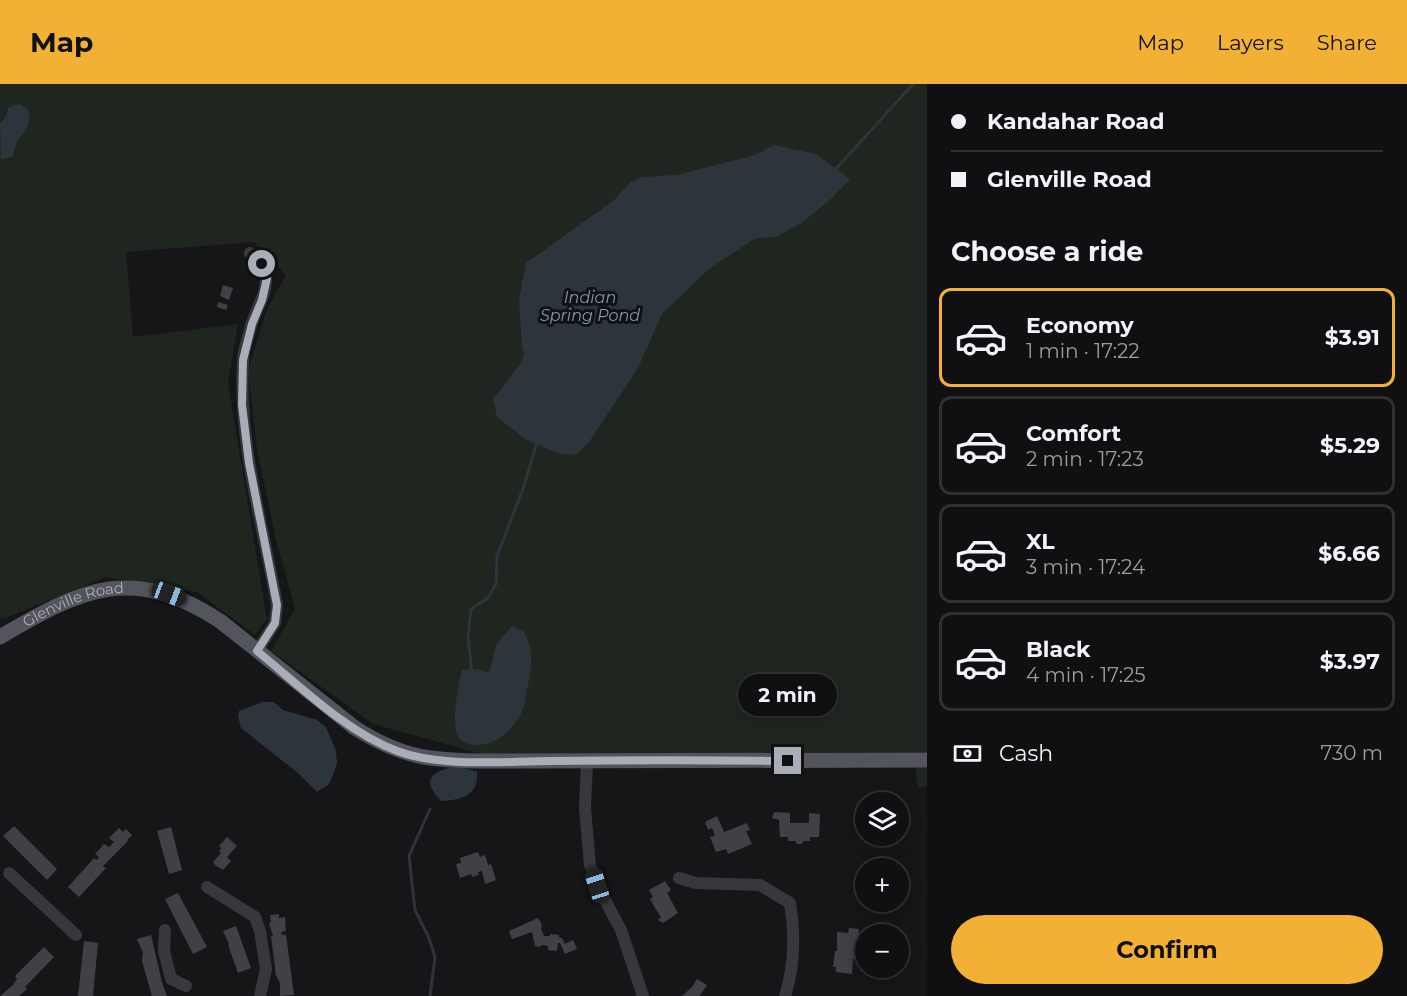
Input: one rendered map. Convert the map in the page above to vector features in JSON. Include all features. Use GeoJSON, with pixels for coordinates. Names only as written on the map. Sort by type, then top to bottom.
{"type":"FeatureCollection","features":[{"type":"Feature","properties":{"kind":"main road","name":"Glenville Road"},"geometry":{"type":"LineString","coordinates":[[0,637],[78,596],[107,589],[135,588],[169,594],[198,607],[220,621],[355,728],[378,742],[416,756],[461,761],[927,760]]}},
{"type":"Feature","properties":{"kind":"street"},"geometry":{"type":"LineString","coordinates":[[250,254],[262,264],[267,278],[243,360],[242,405],[249,463],[277,605],[275,623],[257,651]]}},
{"type":"Feature","properties":{"kind":"street"},"geometry":{"type":"LineString","coordinates":[[587,761],[585,808],[590,865],[597,885],[621,930],[643,996]]}},
{"type":"Feature","properties":{"kind":"street"},"geometry":{"type":"LineString","coordinates":[[9,873],[76,934]]}},
{"type":"Feature","properties":{"kind":"street"},"geometry":{"type":"LineString","coordinates":[[679,878],[696,883],[760,885],[790,903],[794,940],[790,980],[785,996]]}},
{"type":"Feature","properties":{"kind":"street"},"geometry":{"type":"LineString","coordinates":[[207,887],[255,917],[260,931],[266,969],[260,996]]}},
{"type":"Feature","properties":{"kind":"street"},"geometry":{"type":"LineString","coordinates":[[165,930],[164,951],[171,979],[186,986]]}},
{"type":"Feature","properties":{"kind":"shaded area"},"geometry":{"type":"Polygon","coordinates":[[[0,84],[927,84],[927,752],[485,755],[373,724],[271,651],[295,609],[276,539],[257,450],[248,370],[267,309],[286,275],[254,242],[126,252],[133,337],[238,324],[228,383],[267,619],[255,635],[197,592],[106,577],[3,619],[0,618],[0,84]]]}},
{"type":"Feature","properties":{"kind":"shaded area"},"geometry":{"type":"Polygon","coordinates":[[[915,768],[927,768],[927,786],[918,788],[915,768]]]}},
{"type":"Feature","properties":{"kind":"water"},"geometry":{"type":"Polygon","coordinates":[[[20,104],[28,109],[29,123],[17,142],[12,157],[1,159],[0,123],[5,118],[9,107],[20,104]]]}},
{"type":"Feature","properties":{"kind":"water","name":"Indian Spring Pond"},"geometry":{"type":"Polygon","coordinates":[[[774,145],[816,154],[850,179],[832,198],[803,222],[776,237],[756,238],[709,269],[662,314],[638,368],[589,442],[576,455],[557,453],[527,440],[497,417],[493,399],[521,363],[524,354],[519,300],[526,263],[613,201],[631,182],[641,177],[677,175],[755,155],[774,145]]]}},
{"type":"Feature","properties":{"kind":"water"},"geometry":{"type":"Polygon","coordinates":[[[512,626],[524,632],[531,652],[530,671],[522,711],[507,733],[492,742],[475,745],[462,741],[457,734],[455,712],[462,670],[479,669],[487,673],[490,670],[496,645],[512,626]]]}},
{"type":"Feature","properties":{"kind":"water"},"geometry":{"type":"Polygon","coordinates":[[[262,702],[274,702],[283,710],[317,720],[326,727],[336,751],[337,763],[328,785],[317,792],[298,773],[241,728],[239,711],[262,702]]]}},
{"type":"Feature","properties":{"kind":"water"},"geometry":{"type":"Polygon","coordinates":[[[449,768],[463,768],[477,772],[477,780],[475,787],[467,796],[441,801],[430,781],[436,773],[449,768]]]}},
{"type":"Feature","properties":{"kind":"building"},"geometry":{"type":"Polygon","coordinates":[[[223,285],[233,288],[229,300],[220,296],[223,285]]]}},
{"type":"Feature","properties":{"kind":"building"},"geometry":{"type":"Polygon","coordinates":[[[218,302],[228,305],[226,310],[217,307],[218,302]]]}},
{"type":"Feature","properties":{"kind":"building"},"geometry":{"type":"Polygon","coordinates":[[[774,812],[790,813],[790,823],[809,823],[809,813],[820,814],[819,837],[810,837],[810,841],[797,844],[795,841],[788,841],[788,837],[780,837],[779,820],[772,818],[774,812]]]}},
{"type":"Feature","properties":{"kind":"building"},"geometry":{"type":"Polygon","coordinates":[[[717,816],[724,832],[747,823],[750,830],[746,831],[752,844],[728,854],[726,849],[716,852],[710,837],[715,836],[712,828],[708,830],[705,822],[717,816]]]}},
{"type":"Feature","properties":{"kind":"building"},"geometry":{"type":"Polygon","coordinates":[[[14,826],[57,869],[47,880],[3,836],[14,826]]]}},
{"type":"Feature","properties":{"kind":"building"},"geometry":{"type":"Polygon","coordinates":[[[171,827],[182,870],[169,874],[157,831],[171,827]]]}},
{"type":"Feature","properties":{"kind":"building"},"geometry":{"type":"Polygon","coordinates":[[[119,828],[123,832],[126,829],[132,835],[103,866],[106,868],[79,897],[68,887],[94,858],[97,860],[99,857],[95,854],[104,844],[109,847],[114,842],[109,838],[119,828]]]}},
{"type":"Feature","properties":{"kind":"building"},"geometry":{"type":"Polygon","coordinates":[[[227,837],[237,846],[227,857],[231,861],[223,870],[213,862],[221,853],[219,846],[227,837]]]}},
{"type":"Feature","properties":{"kind":"building"},"geometry":{"type":"Polygon","coordinates":[[[478,852],[480,857],[485,855],[488,865],[491,864],[496,880],[485,884],[482,871],[478,872],[479,875],[472,877],[471,874],[460,878],[456,864],[461,863],[460,858],[478,852]]]}},
{"type":"Feature","properties":{"kind":"building"},"geometry":{"type":"Polygon","coordinates":[[[665,881],[671,890],[667,893],[678,913],[663,923],[658,920],[661,917],[650,899],[653,897],[649,890],[665,881]]]}},
{"type":"Feature","properties":{"kind":"building"},"geometry":{"type":"Polygon","coordinates":[[[178,893],[207,947],[193,954],[165,899],[178,893]]]}},
{"type":"Feature","properties":{"kind":"building"},"geometry":{"type":"Polygon","coordinates":[[[279,914],[279,918],[285,917],[286,931],[281,932],[282,935],[286,935],[294,995],[280,996],[280,983],[276,976],[271,936],[273,936],[269,923],[271,922],[270,915],[279,914]]]}},
{"type":"Feature","properties":{"kind":"building"},"geometry":{"type":"Polygon","coordinates":[[[538,918],[544,936],[559,935],[565,944],[573,940],[577,949],[565,954],[560,943],[558,943],[557,951],[548,950],[548,946],[535,946],[532,932],[512,939],[509,931],[538,918]]]}},
{"type":"Feature","properties":{"kind":"building"},"geometry":{"type":"Polygon","coordinates":[[[236,926],[251,968],[238,973],[223,931],[236,926]]]}},
{"type":"Feature","properties":{"kind":"building"},"geometry":{"type":"Polygon","coordinates":[[[849,928],[855,929],[855,959],[853,959],[852,974],[836,972],[836,967],[833,967],[835,951],[837,951],[837,932],[848,933],[849,928]]]}},
{"type":"Feature","properties":{"kind":"building"},"geometry":{"type":"Polygon","coordinates":[[[151,935],[167,996],[152,996],[142,961],[143,953],[137,939],[151,935]]]}},
{"type":"Feature","properties":{"kind":"building"},"geometry":{"type":"Polygon","coordinates":[[[84,941],[98,943],[93,996],[78,996],[84,941]]]}},
{"type":"Feature","properties":{"kind":"building"},"geometry":{"type":"Polygon","coordinates":[[[44,947],[54,957],[25,987],[27,989],[19,996],[0,996],[13,985],[17,979],[15,976],[44,947]]]}},
{"type":"Feature","properties":{"kind":"building"},"geometry":{"type":"Polygon","coordinates":[[[697,979],[707,985],[701,994],[682,996],[692,987],[697,979]]]}},
{"type":"Feature","properties":{"kind":"waterway"},"geometry":{"type":"LineString","coordinates":[[835,170],[913,84]]}},
{"type":"Feature","properties":{"kind":"waterway"},"geometry":{"type":"LineString","coordinates":[[472,673],[468,637],[471,609],[488,598],[496,584],[497,556],[524,486],[537,442]]}},
{"type":"Feature","properties":{"kind":"waterway"},"geometry":{"type":"LineString","coordinates":[[430,809],[409,856],[415,910],[429,938],[435,957],[430,996]]}},
{"type":"Feature","properties":{"kind":"route"},"geometry":{"type":"LineString","coordinates":[[262,264],[267,278],[243,360],[242,405],[249,463],[266,540],[277,615],[270,633],[257,651],[355,728],[378,742],[416,756],[461,761],[788,761]]}}]}
